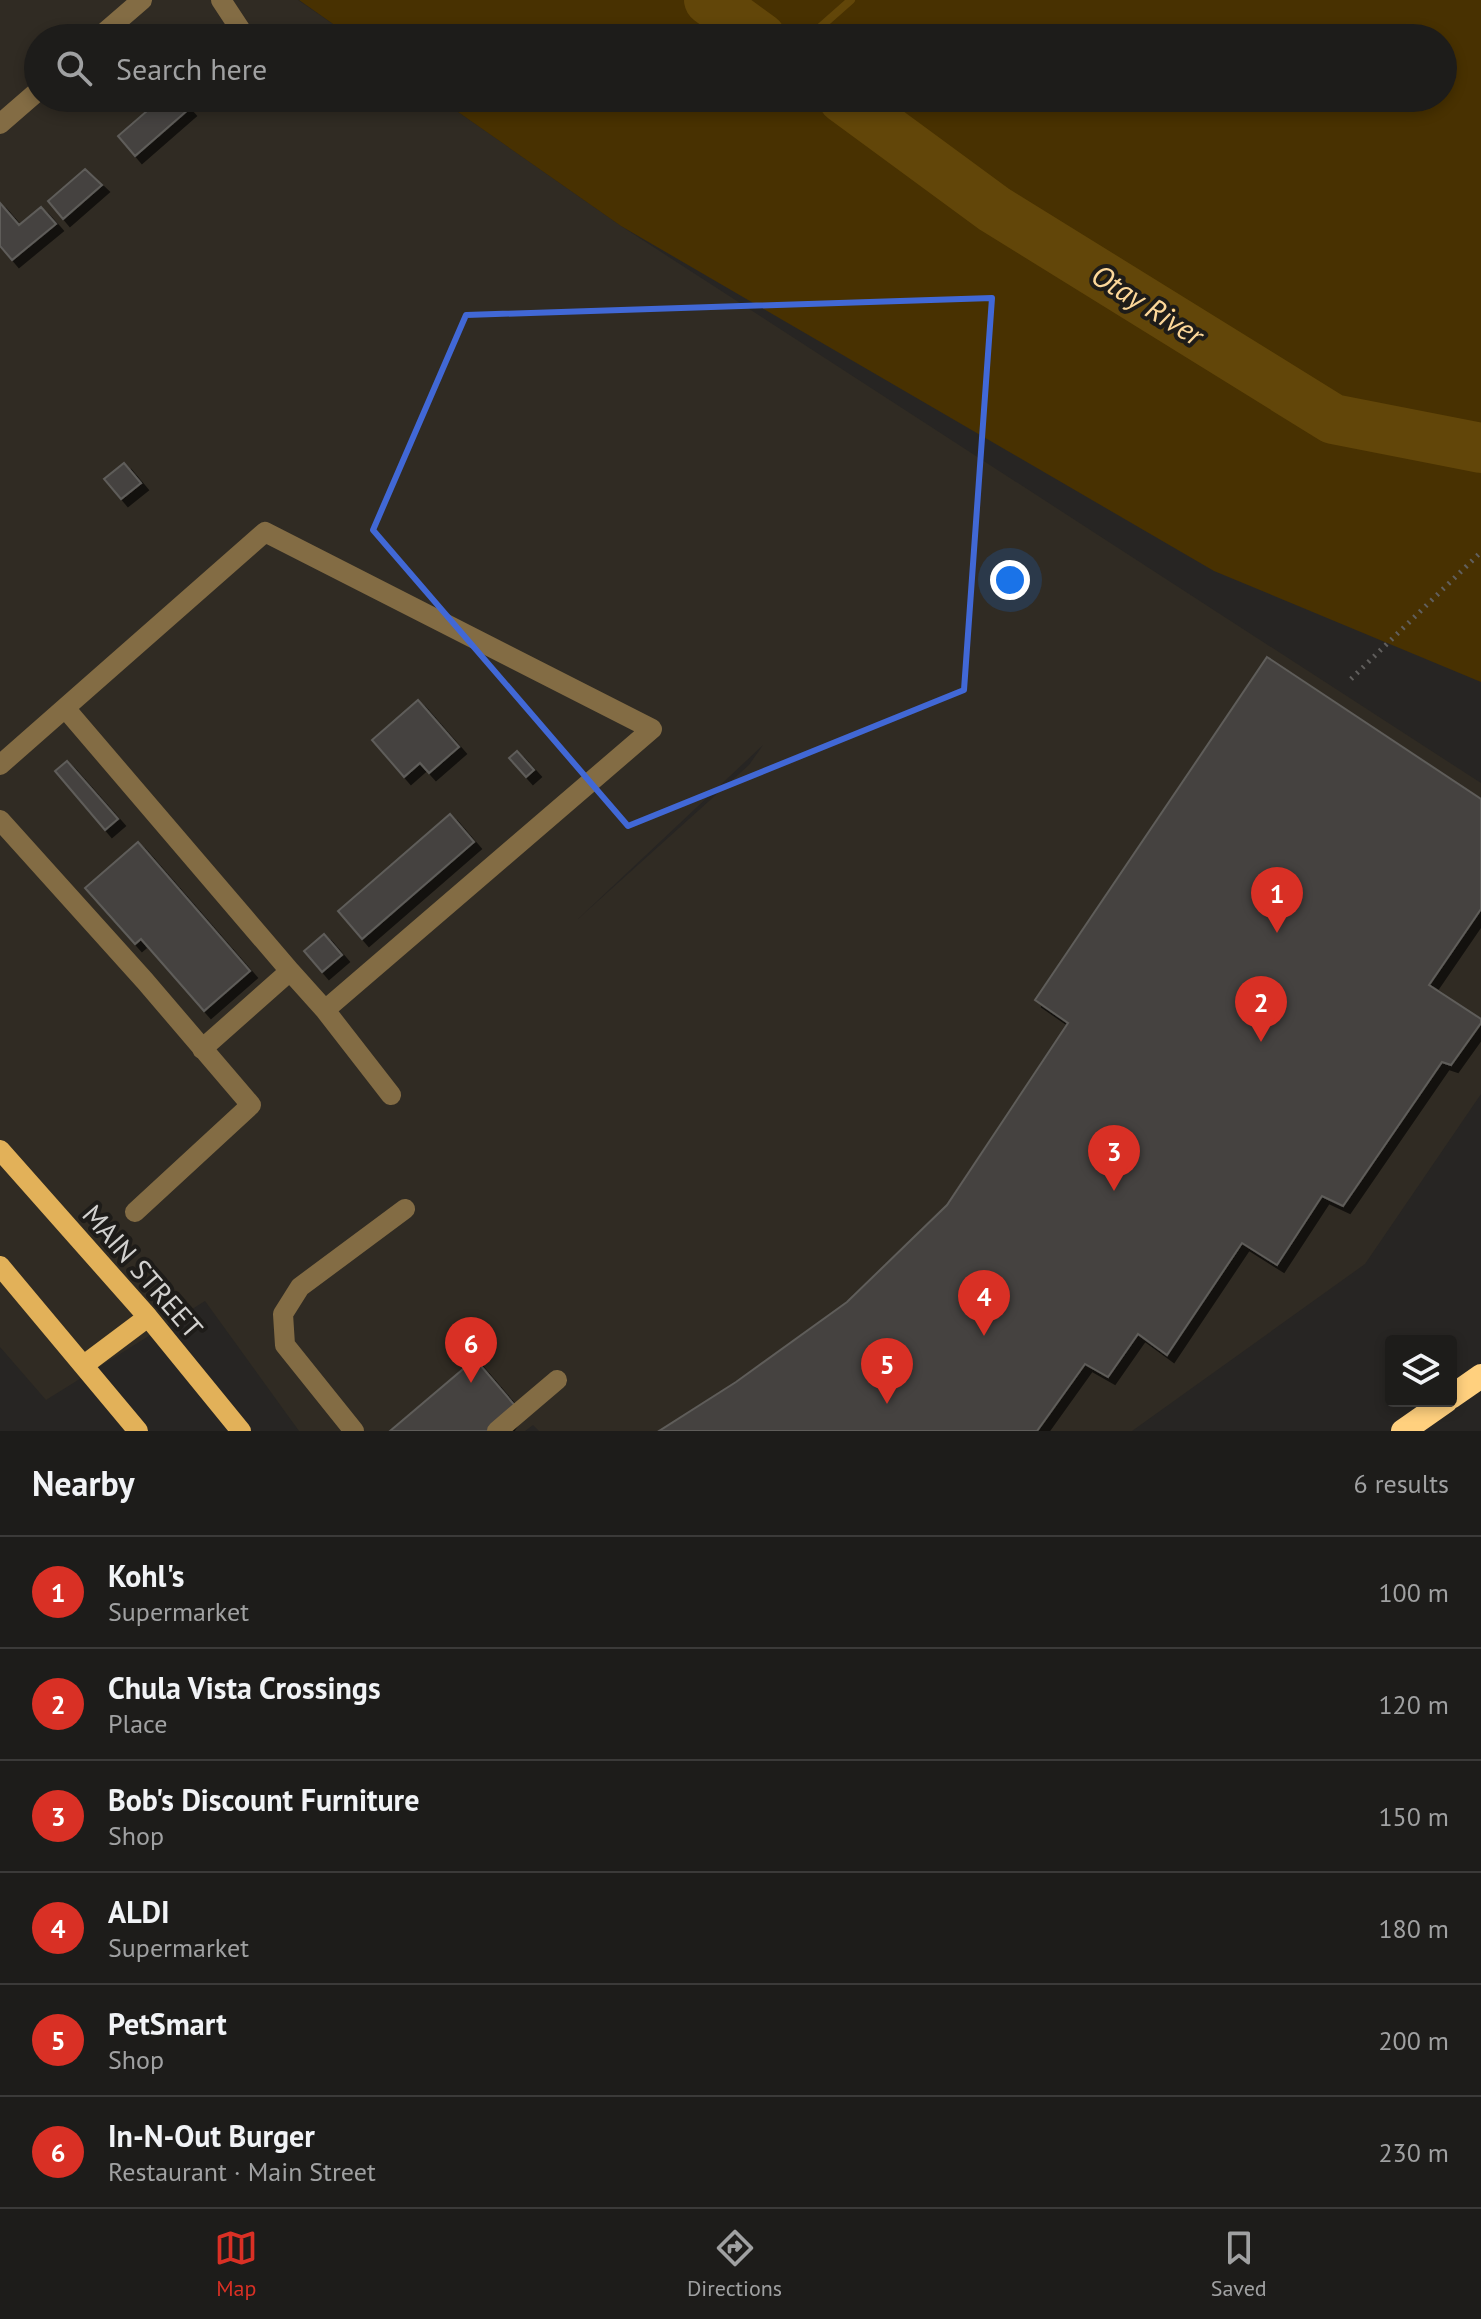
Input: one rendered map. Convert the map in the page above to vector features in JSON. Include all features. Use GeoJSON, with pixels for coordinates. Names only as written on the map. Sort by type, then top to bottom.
{"type":"FeatureCollection","features":[{"type":"Feature","properties":{"kind":"highway"},"geometry":{"type":"LineString","coordinates":[[1457,1393],[1481,1376]]}},
{"type":"Feature","properties":{"kind":"highway"},"geometry":{"type":"LineString","coordinates":[[1403,1431],[1437,1407]]}},
{"type":"Feature","properties":{"kind":"main road","name":"MAIN STREET"},"geometry":{"type":"LineString","coordinates":[[0,1150],[148,1317],[241,1431]]}},
{"type":"Feature","properties":{"kind":"main road"},"geometry":{"type":"LineString","coordinates":[[0,1266],[138,1431]]}},
{"type":"Feature","properties":{"kind":"main road"},"geometry":{"type":"LineString","coordinates":[[84,1365],[148,1317]]}},
{"type":"Feature","properties":{"kind":"lane"},"geometry":{"type":"LineString","coordinates":[[114,24],[142,0]]}},
{"type":"Feature","properties":{"kind":"lane"},"geometry":{"type":"LineString","coordinates":[[221,0],[237,24]]}},
{"type":"Feature","properties":{"kind":"lane"},"geometry":{"type":"LineString","coordinates":[[0,124],[24,103]]}},
{"type":"Feature","properties":{"kind":"lane"},"geometry":{"type":"LineString","coordinates":[[0,765],[265,532],[652,729],[325,1010]]}},
{"type":"Feature","properties":{"kind":"lane"},"geometry":{"type":"LineString","coordinates":[[65,708],[325,1010],[391,1095]]}},
{"type":"Feature","properties":{"kind":"lane"},"geometry":{"type":"LineString","coordinates":[[0,820],[145,981],[251,1105],[135,1212]]}},
{"type":"Feature","properties":{"kind":"lane"},"geometry":{"type":"LineString","coordinates":[[202,1049],[290,971]]}},
{"type":"Feature","properties":{"kind":"lane"},"geometry":{"type":"LineString","coordinates":[[354,1431],[285,1345],[283,1314],[300,1287],[405,1209]]}},
{"type":"Feature","properties":{"kind":"lane"},"geometry":{"type":"LineString","coordinates":[[497,1431],[557,1380]]}},
{"type":"Feature","properties":{"kind":"path"},"geometry":{"type":"LineString","coordinates":[[1351,679],[1481,552]]}},
{"type":"Feature","properties":{"kind":"highlighted area"},"geometry":{"type":"Polygon","coordinates":[[[992,298],[964,690],[628,826],[373,530],[466,315],[992,298]]]}},
{"type":"Feature","properties":{"kind":"shaded area"},"geometry":{"type":"Polygon","coordinates":[[[0,0],[298,0],[333,24],[24,24],[24,112],[458,112],[621,226],[1481,783],[1481,1094],[1365,1264],[1132,1431],[539,1431],[533,1425],[525,1431],[299,1431],[205,1301],[46,1400],[0,1347],[0,0]],[[763,745],[578,919],[749,765],[763,745]]]}},
{"type":"Feature","properties":{"kind":"shaded area"},"geometry":{"type":"Polygon","coordinates":[[[299,0],[1481,0],[1481,682],[1214,571],[621,226],[458,112],[1457,112],[1457,24],[333,24],[299,0]]]}},
{"type":"Feature","properties":{"kind":"building"},"geometry":{"type":"Polygon","coordinates":[[[146,112],[186,112],[135,156],[118,136],[146,112]]]}},
{"type":"Feature","properties":{"kind":"building"},"geometry":{"type":"Polygon","coordinates":[[[85,169],[102,185],[63,219],[48,201],[85,169]]]}},
{"type":"Feature","properties":{"kind":"building"},"geometry":{"type":"Polygon","coordinates":[[[0,203],[19,225],[41,207],[56,224],[12,260],[0,246],[0,203]]]}},
{"type":"Feature","properties":{"kind":"building"},"geometry":{"type":"Polygon","coordinates":[[[124,463],[141,483],[121,499],[104,479],[124,463]]]}},
{"type":"Feature","properties":{"kind":"building"},"geometry":{"type":"Polygon","coordinates":[[[1267,657],[1481,799],[1481,909],[1429,985],[1481,1019],[1481,1023],[1451,1065],[1442,1062],[1343,1206],[1322,1196],[1277,1265],[1242,1243],[1167,1355],[1138,1334],[1108,1377],[1085,1364],[1037,1431],[659,1431],[736,1382],[847,1302],[947,1205],[1068,1023],[1035,1000],[1267,657]]]}},
{"type":"Feature","properties":{"kind":"building"},"geometry":{"type":"Polygon","coordinates":[[[418,700],[459,747],[429,773],[420,763],[404,777],[372,740],[418,700]]]}},
{"type":"Feature","properties":{"kind":"building"},"geometry":{"type":"Polygon","coordinates":[[[517,751],[534,770],[526,777],[509,758],[517,751]]]}},
{"type":"Feature","properties":{"kind":"building"},"geometry":{"type":"Polygon","coordinates":[[[67,761],[118,819],[105,830],[55,771],[67,761]]]}},
{"type":"Feature","properties":{"kind":"building"},"geometry":{"type":"Polygon","coordinates":[[[450,814],[474,842],[362,939],[338,911],[450,814]]]}},
{"type":"Feature","properties":{"kind":"building"},"geometry":{"type":"Polygon","coordinates":[[[138,842],[250,971],[204,1011],[141,939],[135,944],[85,888],[138,842]]]}},
{"type":"Feature","properties":{"kind":"building"},"geometry":{"type":"Polygon","coordinates":[[[324,934],[342,955],[322,972],[304,951],[324,934]]]}},
{"type":"Feature","properties":{"kind":"building"},"geometry":{"type":"Polygon","coordinates":[[[475,1359],[517,1408],[502,1431],[390,1431],[475,1359]]]}},
{"type":"Feature","properties":{"kind":"waterway","name":"Otay River"},"geometry":{"type":"LineString","coordinates":[[709,0],[742,24]]}},
{"type":"Feature","properties":{"kind":"waterway"},"geometry":{"type":"LineString","coordinates":[[824,24],[851,0]]}},
{"type":"Feature","properties":{"kind":"waterway","name":"Otay River"},"geometry":{"type":"LineString","coordinates":[[862,112],[994,209],[1333,419],[1481,448]]}},
{"type":"Feature","properties":{"kind":"place","name":"Kohl's"},"geometry":{"type":"Point","coordinates":[1277,933]}},
{"type":"Feature","properties":{"kind":"place","name":"Chula Vista Crossings"},"geometry":{"type":"Point","coordinates":[1261,1042]}},
{"type":"Feature","properties":{"kind":"place","name":"Bob's Discount Furniture"},"geometry":{"type":"Point","coordinates":[1114,1191]}},
{"type":"Feature","properties":{"kind":"place","name":"ALDI"},"geometry":{"type":"Point","coordinates":[984,1336]}},
{"type":"Feature","properties":{"kind":"place","name":"In-N-Out Burger"},"geometry":{"type":"Point","coordinates":[471,1383]}},
{"type":"Feature","properties":{"kind":"place","name":"PetSmart"},"geometry":{"type":"Point","coordinates":[887,1404]}}]}
